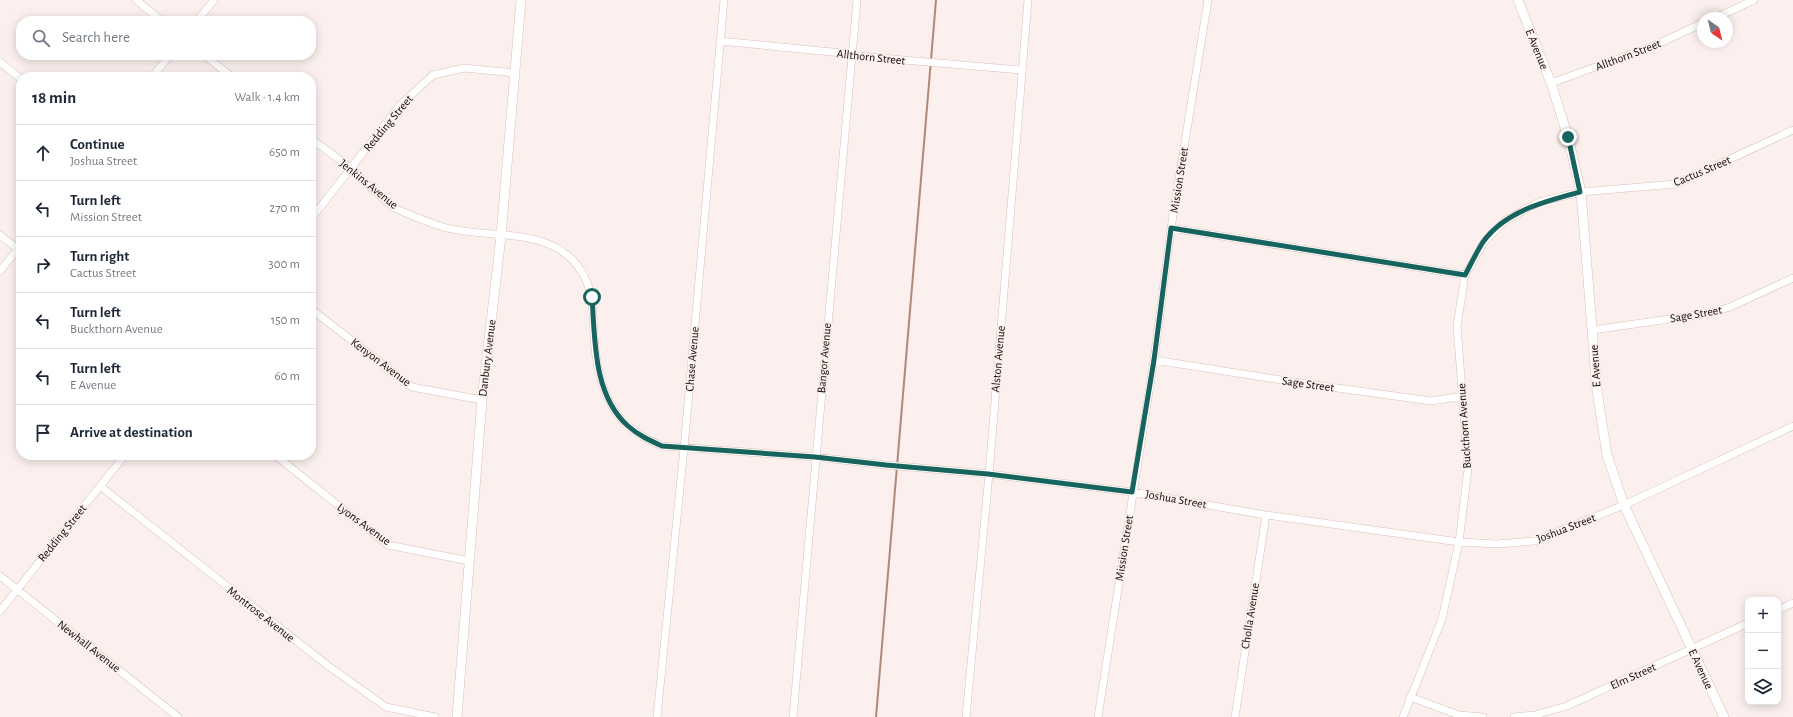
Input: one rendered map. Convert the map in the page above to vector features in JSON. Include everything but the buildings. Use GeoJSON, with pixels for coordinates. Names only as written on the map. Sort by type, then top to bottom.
{"type":"FeatureCollection","features":[{"type":"Feature","properties":{"kind":"street"},"geometry":{"type":"LineString","coordinates":[[136,0],[156,16]]}},
{"type":"Feature","properties":{"kind":"street"},"geometry":{"type":"LineString","coordinates":[[201,16],[214,0]]}},
{"type":"Feature","properties":{"kind":"street","name":"Danbury Avenue"},"geometry":{"type":"LineString","coordinates":[[457,717],[482,400],[501,236],[520,0]]}},
{"type":"Feature","properties":{"kind":"street","name":"Chase Avenue"},"geometry":{"type":"LineString","coordinates":[[657,717],[684,448],[724,0]]}},
{"type":"Feature","properties":{"kind":"street","name":"Bangor Avenue"},"geometry":{"type":"LineString","coordinates":[[793,717],[815,457],[857,0]]}},
{"type":"Feature","properties":{"kind":"street","name":"Alston Avenue"},"geometry":{"type":"LineString","coordinates":[[966,717],[1028,0]]}},
{"type":"Feature","properties":{"kind":"street","name":"Mission Street"},"geometry":{"type":"LineString","coordinates":[[1098,717],[1132,492],[1154,360],[1171,228],[1208,0]]}},
{"type":"Feature","properties":{"kind":"street","name":"E Avenue"},"geometry":{"type":"LineString","coordinates":[[1518,0],[1551,83],[1568,137],[1580,192],[1593,330],[1597,391],[1607,455],[1624,505],[1724,717]]}},
{"type":"Feature","properties":{"kind":"street"},"geometry":{"type":"LineString","coordinates":[[1728,12],[1754,0]]}},
{"type":"Feature","properties":{"kind":"street","name":"Allthorn Street"},"geometry":{"type":"LineString","coordinates":[[1551,83],[1652,47],[1697,26]]}},
{"type":"Feature","properties":{"kind":"street","name":"Allthorn Street"},"geometry":{"type":"LineString","coordinates":[[720,41],[852,54],[857,56],[1022,70]]}},
{"type":"Feature","properties":{"kind":"street"},"geometry":{"type":"LineString","coordinates":[[156,72],[166,60]]}},
{"type":"Feature","properties":{"kind":"street"},"geometry":{"type":"LineString","coordinates":[[210,60],[226,72]]}},
{"type":"Feature","properties":{"kind":"street"},"geometry":{"type":"LineString","coordinates":[[0,62],[16,75]]}},
{"type":"Feature","properties":{"kind":"street","name":"Redding Street"},"geometry":{"type":"LineString","coordinates":[[316,213],[401,104],[433,75],[464,68],[514,73]]}},
{"type":"Feature","properties":{"kind":"street","name":"Cactus Street"},"geometry":{"type":"LineString","coordinates":[[1580,192],[1676,184],[1793,130]]}},
{"type":"Feature","properties":{"kind":"street","name":"Jenkins Avenue"},"geometry":{"type":"LineString","coordinates":[[316,142],[351,168],[396,208],[444,228],[501,236]]}},
{"type":"Feature","properties":{"kind":"street","name":"Buckthorn Avenue"},"geometry":{"type":"LineString","coordinates":[[1403,717],[1442,619],[1459,542],[1468,469],[1457,326],[1465,275],[1484,242],[1506,220],[1539,202],[1580,192]]}},
{"type":"Feature","properties":{"kind":"street"},"geometry":{"type":"LineString","coordinates":[[1171,228],[1465,275]]}},
{"type":"Feature","properties":{"kind":"street"},"geometry":{"type":"LineString","coordinates":[[0,235],[16,245]]}},
{"type":"Feature","properties":{"kind":"street","name":"Joshua Street"},"geometry":{"type":"LineString","coordinates":[[501,236],[526,238],[552,245],[577,265],[586,281],[592,297],[598,368],[607,395],[615,411],[627,425],[642,437],[662,446],[815,457],[988,474],[1132,492],[1266,515],[1459,542],[1496,544],[1535,541],[1624,505],[1793,426]]}},
{"type":"Feature","properties":{"kind":"street"},"geometry":{"type":"LineString","coordinates":[[0,271],[16,251]]}},
{"type":"Feature","properties":{"kind":"street","name":"Sage Street"},"geometry":{"type":"LineString","coordinates":[[1593,330],[1711,313],[1730,307],[1793,278]]}},
{"type":"Feature","properties":{"kind":"street","name":"Kenyon Avenue"},"geometry":{"type":"LineString","coordinates":[[316,313],[412,387],[482,400]]}},
{"type":"Feature","properties":{"kind":"street","name":"Sage Street"},"geometry":{"type":"LineString","coordinates":[[1154,360],[1294,382],[1431,401],[1463,396]]}},
{"type":"Feature","properties":{"kind":"street","name":"Redding Street"},"geometry":{"type":"LineString","coordinates":[[0,611],[121,460]]}},
{"type":"Feature","properties":{"kind":"street","name":"Lyons Avenue"},"geometry":{"type":"LineString","coordinates":[[281,460],[388,545],[469,561]]}},
{"type":"Feature","properties":{"kind":"street","name":"Montrose Avenue"},"geometry":{"type":"LineString","coordinates":[[100,486],[327,665],[386,707],[435,717]]}},
{"type":"Feature","properties":{"kind":"street","name":"Cholla Avenue"},"geometry":{"type":"LineString","coordinates":[[1235,717],[1266,515]]}},
{"type":"Feature","properties":{"kind":"street","name":"Newhall Avenue"},"geometry":{"type":"LineString","coordinates":[[0,576],[178,717]]}},
{"type":"Feature","properties":{"kind":"street"},"geometry":{"type":"LineString","coordinates":[[1781,609],[1793,603]]}},
{"type":"Feature","properties":{"kind":"street","name":"Elm Street"},"geometry":{"type":"LineString","coordinates":[[1514,717],[1535,715],[1567,706],[1745,625]]}},
{"type":"Feature","properties":{"kind":"street"},"geometry":{"type":"LineString","coordinates":[[1410,697],[1459,715],[1483,717]]}},
{"type":"Feature","properties":{"kind":"waterway"},"geometry":{"type":"LineString","coordinates":[[876,717],[936,0]]}},
{"type":"Feature","properties":{"kind":"route"},"geometry":{"type":"LineString","coordinates":[[592,297],[598,368],[607,395],[615,411],[627,425],[642,437],[662,446],[815,457],[988,474],[1132,492],[1154,360],[1171,228],[1465,275],[1484,242],[1506,220],[1539,202],[1580,192],[1568,137]]}}]}
